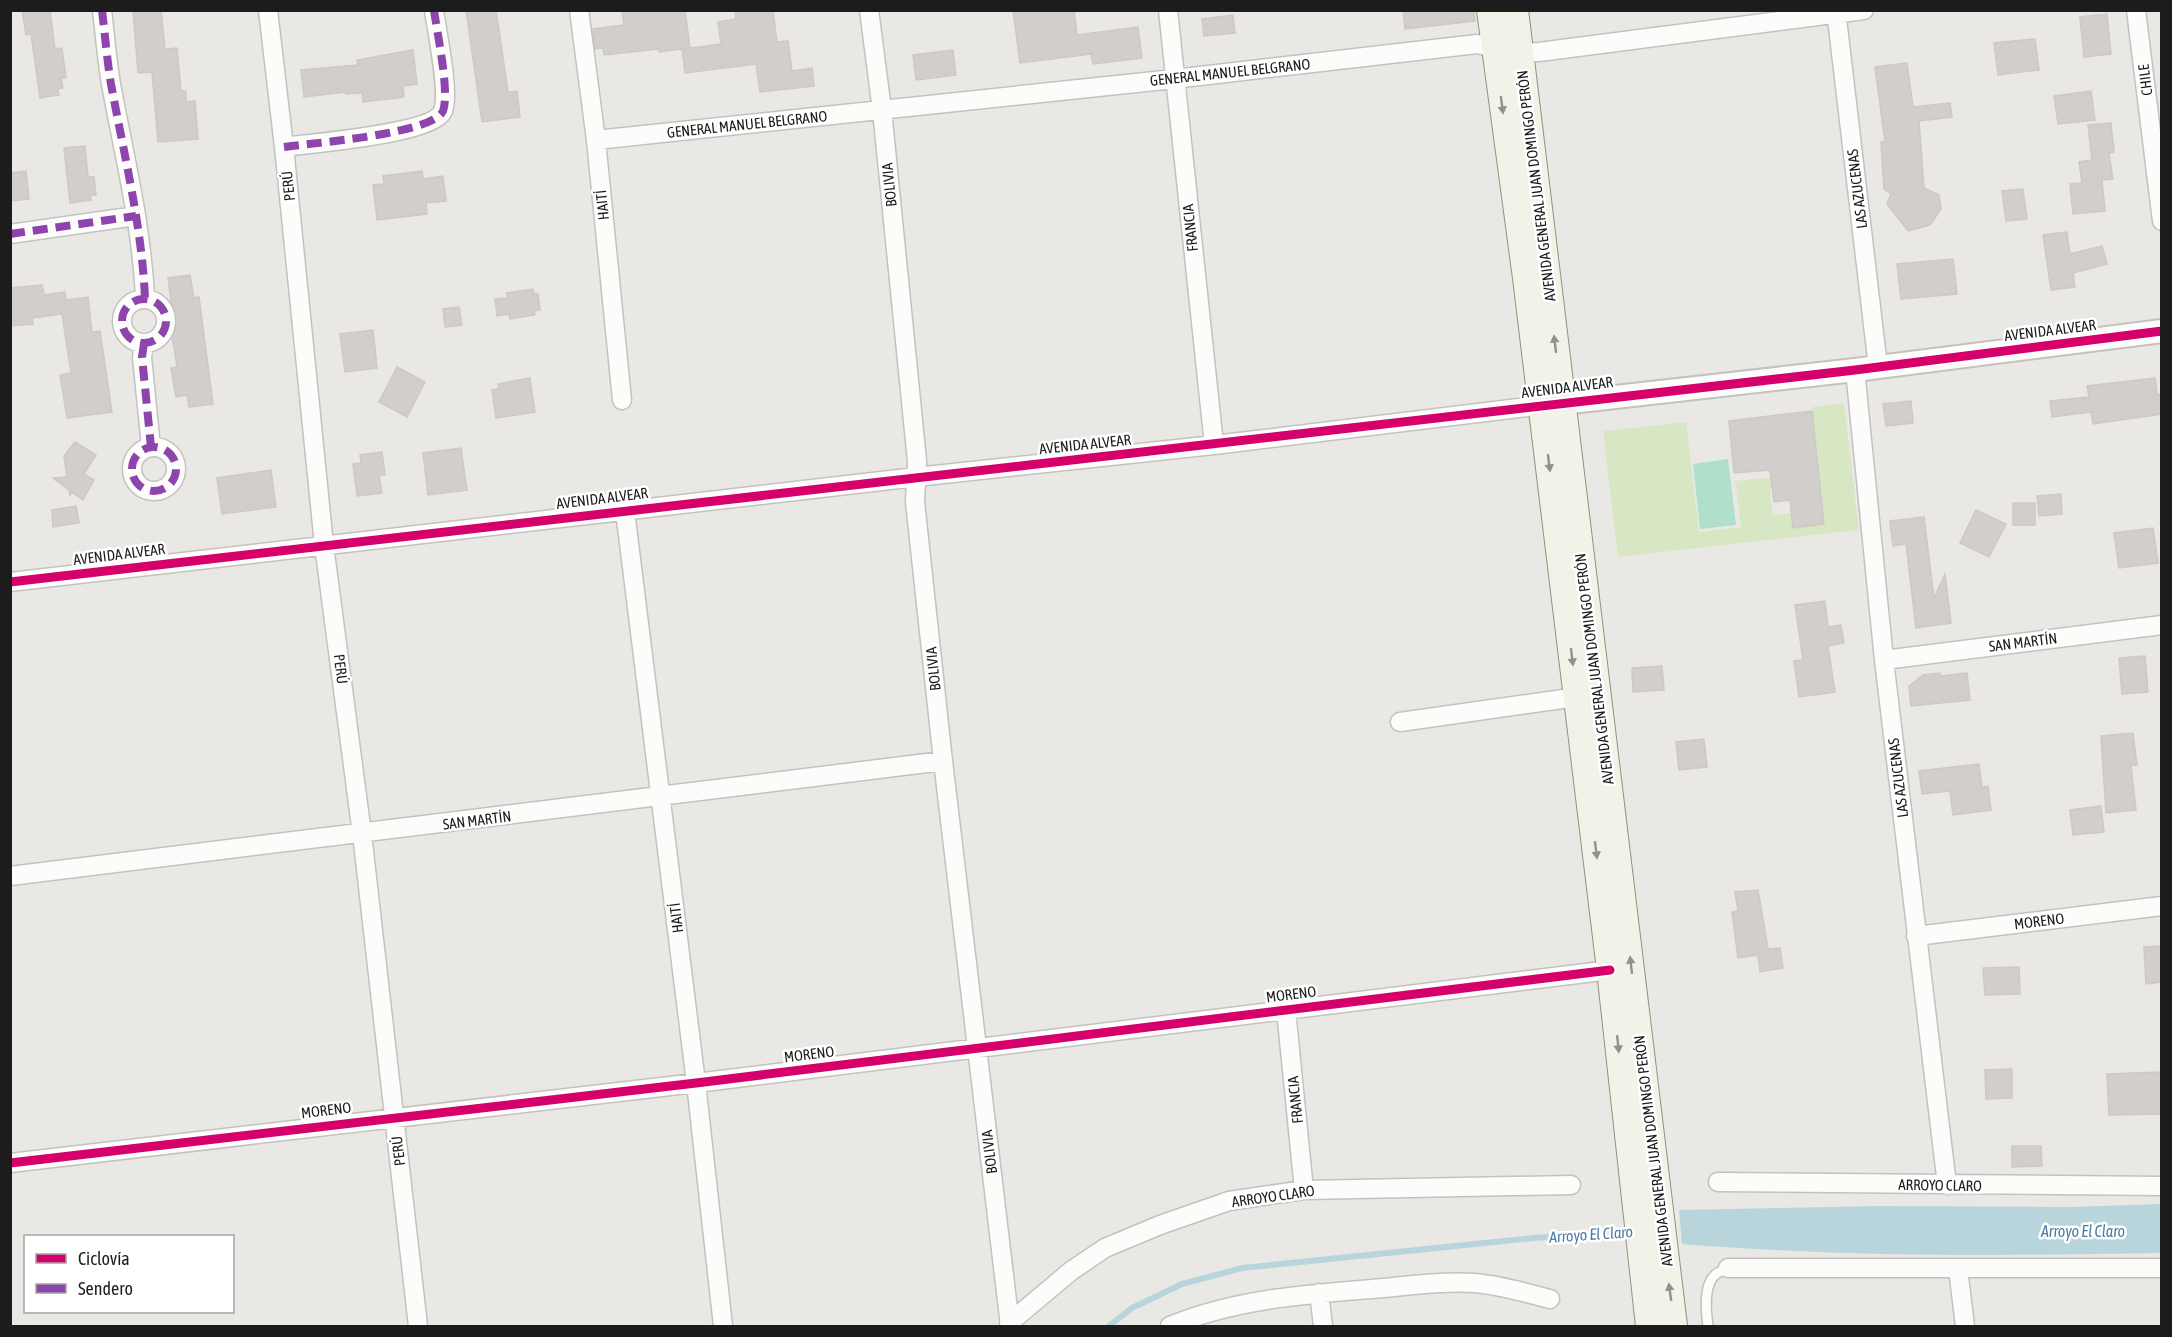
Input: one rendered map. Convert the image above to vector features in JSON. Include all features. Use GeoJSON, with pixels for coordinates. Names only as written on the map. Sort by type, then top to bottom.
{"type":"FeatureCollection","features":[{"type":"Feature","properties":{"kind":"main road","name":"AVENIDA GENERAL JUAN DOMINGO PERÓN"},"geometry":{"type":"LineString","coordinates":[[1490,10],[1494,47],[1552,404],[1646,1191],[1653,1260],[1649,1326]]}},
{"type":"Feature","properties":{"kind":"main road","name":"AVENIDA GENERAL JUAN DOMINGO PERÓN"},"geometry":{"type":"LineString","coordinates":[[1515,10],[1577,698],[1610,970],[1646,1191]]}},
{"type":"Feature","properties":{"kind":"main road","name":"AVENIDA GENERAL JUAN DOMINGO PERÓN"},"geometry":{"type":"LineString","coordinates":[[1653,1260],[1674,1326]]}},
{"type":"Feature","properties":{"kind":"street"},"geometry":{"type":"LineString","coordinates":[[102,10],[111,83],[136,216],[145,299]]}},
{"type":"Feature","properties":{"kind":"street","name":"PERÚ"},"geometry":{"type":"LineString","coordinates":[[268,10],[285,147],[324,545],[362,834],[418,1326]]}},
{"type":"Feature","properties":{"kind":"street"},"geometry":{"type":"LineString","coordinates":[[285,147],[409,130],[432,122],[442,113],[446,97],[434,10]]}},
{"type":"Feature","properties":{"kind":"street","name":"HAITÍ"},"geometry":{"type":"LineString","coordinates":[[579,10],[596,140],[622,400]]}},
{"type":"Feature","properties":{"kind":"street","name":"BOLIVIA"},"geometry":{"type":"LineString","coordinates":[[869,10],[882,110],[917,461],[915,502],[943,761],[1010,1325]]}},
{"type":"Feature","properties":{"kind":"street","name":"FRANCIA"},"geometry":{"type":"LineString","coordinates":[[1168,10],[1214,445]]}},
{"type":"Feature","properties":{"kind":"street","name":"GENERAL MANUEL BELGRANO"},"geometry":{"type":"LineString","coordinates":[[596,140],[1174,79],[1477,44],[1519,53],[1539,52],[1864,10]]}},
{"type":"Feature","properties":{"kind":"street","name":"CHILE"},"geometry":{"type":"LineString","coordinates":[[2136,10],[2162,221]]}},
{"type":"Feature","properties":{"kind":"street","name":"LAS AZUCENAS"},"geometry":{"type":"LineString","coordinates":[[1836,12],[1878,367]]}},
{"type":"Feature","properties":{"kind":"street"},"geometry":{"type":"LineString","coordinates":[[10,234],[136,216]]}},
{"type":"Feature","properties":{"kind":"street"},"geometry":{"type":"LineString","coordinates":[[145,299],[158,303],[163,309],[167,322],[162,335],[144,343],[136,342],[125,332],[122,316],[130,303],[145,299]]}},
{"type":"Feature","properties":{"kind":"street","name":"AVENIDA ALVEAR"},"geometry":{"type":"LineString","coordinates":[[10,582],[916,477],[1214,445],[1855,370],[2162,331]]}},
{"type":"Feature","properties":{"kind":"street"},"geometry":{"type":"LineString","coordinates":[[144,343],[142,357],[151,447]]}},
{"type":"Feature","properties":{"kind":"street","name":"LAS AZUCENAS"},"geometry":{"type":"LineString","coordinates":[[1855,370],[1884,660],[1947,1185]]}},
{"type":"Feature","properties":{"kind":"street","name":"HAITÍ"},"geometry":{"type":"LineString","coordinates":[[625,511],[696,1083],[723,1326]]}},
{"type":"Feature","properties":{"kind":"street","name":"SAN MARTÍN"},"geometry":{"type":"LineString","coordinates":[[1884,660],[2162,625]]}},
{"type":"Feature","properties":{"kind":"street"},"geometry":{"type":"LineString","coordinates":[[1400,722],[1577,698]]}},
{"type":"Feature","properties":{"kind":"street","name":"SAN MARTÍN"},"geometry":{"type":"LineString","coordinates":[[10,876],[943,761]]}},
{"type":"Feature","properties":{"kind":"street","name":"MORENO"},"geometry":{"type":"LineString","coordinates":[[1916,936],[2162,906]]}},
{"type":"Feature","properties":{"kind":"street","name":"MORENO"},"geometry":{"type":"LineString","coordinates":[[10,1163],[696,1083],[1610,970]]}},
{"type":"Feature","properties":{"kind":"street","name":"FRANCIA"},"geometry":{"type":"LineString","coordinates":[[1286,1010],[1305,1190]]}},
{"type":"Feature","properties":{"kind":"street","name":"ARROYO CLARO"},"geometry":{"type":"LineString","coordinates":[[1718,1182],[2162,1186]]}},
{"type":"Feature","properties":{"kind":"street","name":"ARROYO CLARO"},"geometry":{"type":"LineString","coordinates":[[1010,1325],[1071,1271],[1105,1248],[1229,1201],[1305,1190],[1571,1185]]}},
{"type":"Feature","properties":{"kind":"street"},"geometry":{"type":"LineString","coordinates":[[1728,1268],[2162,1268]]}},
{"type":"Feature","properties":{"kind":"street"},"geometry":{"type":"LineString","coordinates":[[1958,1269],[1965,1326]]}},
{"type":"Feature","properties":{"kind":"street"},"geometry":{"type":"LineString","coordinates":[[1170,1326],[1197,1315],[1242,1304],[1319,1293],[1442,1283],[1475,1283],[1550,1299]]}},
{"type":"Feature","properties":{"kind":"street"},"geometry":{"type":"LineString","coordinates":[[1319,1293],[1323,1326]]}},
{"type":"Feature","properties":{"kind":"lane"},"geometry":{"type":"LineString","coordinates":[[1708,1326],[1705,1310],[1709,1286],[1714,1275],[1728,1268]]}},
{"type":"Feature","properties":{"kind":"green space"},"geometry":{"type":"Polygon","coordinates":[[[1844,403],[1859,530],[1618,557],[1603,431],[1686,422],[1699,532],[1741,527],[1735,481],[1786,476],[1787,486],[1770,488],[1773,515],[1792,513],[1794,528],[1823,525],[1812,407],[1844,403]]]}},
{"type":"Feature","properties":{"kind":"green space"},"geometry":{"type":"Polygon","coordinates":[[[1728,459],[1736,525],[1700,529],[1693,464],[1728,459]]]}},
{"type":"Feature","properties":{"kind":"water","name":"Arroyo El Claro"},"geometry":{"type":"Polygon","coordinates":[[[2161,1204],[2161,1253],[2101,1254],[1862,1253],[1682,1244],[1679,1210],[1880,1206],[2071,1207],[2161,1204]]]}},
{"type":"Feature","properties":{"kind":"building"},"geometry":{"type":"Polygon","coordinates":[[[22,10],[50,10],[55,49],[62,48],[66,78],[61,78],[63,88],[58,89],[59,95],[40,98],[31,34],[26,35],[22,10]]]}},
{"type":"Feature","properties":{"kind":"building"},"geometry":{"type":"Polygon","coordinates":[[[133,10],[161,10],[165,49],[177,48],[181,91],[186,91],[186,102],[195,101],[198,139],[158,142],[152,72],[138,73],[133,10]]]}},
{"type":"Feature","properties":{"kind":"building"},"geometry":{"type":"Polygon","coordinates":[[[466,10],[496,10],[508,92],[517,91],[520,117],[482,122],[466,10]]]}},
{"type":"Feature","properties":{"kind":"building"},"geometry":{"type":"Polygon","coordinates":[[[622,10],[685,10],[690,48],[684,49],[721,44],[718,22],[736,19],[735,10],[773,10],[777,42],[788,41],[792,71],[812,68],[814,86],[760,92],[756,64],[685,73],[682,49],[604,55],[603,48],[595,49],[593,29],[624,25],[622,10]]]}},
{"type":"Feature","properties":{"kind":"building"},"geometry":{"type":"Polygon","coordinates":[[[1013,10],[1074,10],[1077,35],[1138,27],[1142,58],[1093,64],[1091,54],[1020,63],[1013,10]]]}},
{"type":"Feature","properties":{"kind":"building"},"geometry":{"type":"Polygon","coordinates":[[[1403,10],[1474,10],[1475,21],[1405,29],[1403,10]]]}},
{"type":"Feature","properties":{"kind":"building"},"geometry":{"type":"Polygon","coordinates":[[[2107,14],[2111,54],[2084,57],[2080,17],[2107,14]]]}},
{"type":"Feature","properties":{"kind":"building"},"geometry":{"type":"Polygon","coordinates":[[[1233,15],[1235,33],[1204,36],[1202,19],[1233,15]]]}},
{"type":"Feature","properties":{"kind":"building"},"geometry":{"type":"Polygon","coordinates":[[[2035,39],[2039,70],[1998,75],[1994,43],[2035,39]]]}},
{"type":"Feature","properties":{"kind":"building"},"geometry":{"type":"Polygon","coordinates":[[[413,50],[417,84],[403,86],[404,97],[363,102],[362,93],[346,94],[346,92],[304,97],[301,70],[358,65],[357,60],[413,50]]]}},
{"type":"Feature","properties":{"kind":"building"},"geometry":{"type":"Polygon","coordinates":[[[953,50],[956,75],[916,80],[913,55],[953,50]]]}},
{"type":"Feature","properties":{"kind":"building"},"geometry":{"type":"Polygon","coordinates":[[[1907,63],[1913,107],[1950,103],[1952,117],[1919,121],[1924,188],[1939,195],[1941,209],[1930,225],[1908,231],[1887,204],[1891,194],[1884,189],[1881,142],[1885,142],[1875,67],[1907,63]]]}},
{"type":"Feature","properties":{"kind":"building"},"geometry":{"type":"Polygon","coordinates":[[[2091,91],[2095,120],[2058,124],[2054,96],[2091,91]]]}},
{"type":"Feature","properties":{"kind":"building"},"geometry":{"type":"Polygon","coordinates":[[[2111,123],[2114,152],[2109,153],[2113,179],[2102,180],[2105,211],[2073,214],[2070,184],[2082,183],[2079,162],[2092,160],[2088,125],[2111,123]]]}},
{"type":"Feature","properties":{"kind":"building"},"geometry":{"type":"Polygon","coordinates":[[[85,146],[88,177],[94,177],[96,195],[90,195],[91,200],[70,203],[64,148],[85,146]]]}},
{"type":"Feature","properties":{"kind":"building"},"geometry":{"type":"Polygon","coordinates":[[[26,171],[29,199],[10,201],[10,173],[26,171]]]}},
{"type":"Feature","properties":{"kind":"building"},"geometry":{"type":"Polygon","coordinates":[[[422,171],[423,179],[443,176],[446,201],[426,203],[427,214],[377,220],[373,185],[384,184],[383,176],[422,171]]]}},
{"type":"Feature","properties":{"kind":"building"},"geometry":{"type":"Polygon","coordinates":[[[2023,189],[2027,219],[2006,221],[2002,191],[2023,189]]]}},
{"type":"Feature","properties":{"kind":"building"},"geometry":{"type":"Polygon","coordinates":[[[2067,232],[2070,254],[2102,246],[2107,264],[2073,273],[2075,287],[2051,290],[2043,235],[2067,232]]]}},
{"type":"Feature","properties":{"kind":"building"},"geometry":{"type":"Polygon","coordinates":[[[1953,259],[1957,294],[1901,299],[1897,264],[1953,259]]]}},
{"type":"Feature","properties":{"kind":"building"},"geometry":{"type":"Polygon","coordinates":[[[190,275],[194,298],[199,297],[213,404],[189,407],[187,395],[176,397],[171,368],[177,367],[167,302],[171,301],[168,278],[190,275]]]}},
{"type":"Feature","properties":{"kind":"building"},"geometry":{"type":"Polygon","coordinates":[[[42,285],[44,295],[65,292],[66,300],[88,297],[92,332],[100,331],[112,412],[67,418],[60,375],[71,373],[62,314],[32,318],[33,324],[10,326],[10,288],[42,285]]]}},
{"type":"Feature","properties":{"kind":"building"},"geometry":{"type":"Polygon","coordinates":[[[533,289],[534,294],[538,294],[540,310],[534,311],[535,315],[510,319],[509,314],[497,316],[495,299],[507,298],[507,293],[533,289]]]}},
{"type":"Feature","properties":{"kind":"building"},"geometry":{"type":"Polygon","coordinates":[[[459,307],[462,325],[445,327],[443,309],[459,307]]]}},
{"type":"Feature","properties":{"kind":"building"},"geometry":{"type":"Polygon","coordinates":[[[373,330],[377,368],[345,372],[340,334],[373,330]]]}},
{"type":"Feature","properties":{"kind":"building"},"geometry":{"type":"Polygon","coordinates":[[[397,367],[425,382],[407,417],[379,402],[397,367]]]}},
{"type":"Feature","properties":{"kind":"building"},"geometry":{"type":"Polygon","coordinates":[[[530,378],[535,412],[496,418],[492,390],[499,389],[498,384],[530,378]]]}},
{"type":"Feature","properties":{"kind":"building"},"geometry":{"type":"Polygon","coordinates":[[[2155,378],[2157,394],[2162,394],[2162,414],[2093,424],[2091,412],[2052,417],[2050,401],[2089,397],[2087,386],[2155,378]]]}},
{"type":"Feature","properties":{"kind":"building"},"geometry":{"type":"Polygon","coordinates":[[[1911,401],[1913,423],[1886,426],[1883,404],[1911,401]]]}},
{"type":"Feature","properties":{"kind":"building"},"geometry":{"type":"Polygon","coordinates":[[[1812,411],[1824,524],[1793,528],[1790,500],[1774,502],[1770,470],[1734,473],[1729,421],[1812,411]]]}},
{"type":"Feature","properties":{"kind":"building"},"geometry":{"type":"Polygon","coordinates":[[[75,442],[96,455],[84,474],[94,480],[83,500],[72,492],[70,495],[69,490],[53,478],[67,477],[64,456],[75,442]]]}},
{"type":"Feature","properties":{"kind":"building"},"geometry":{"type":"Polygon","coordinates":[[[461,448],[467,490],[428,495],[423,453],[461,448]]]}},
{"type":"Feature","properties":{"kind":"building"},"geometry":{"type":"Polygon","coordinates":[[[382,452],[385,475],[379,475],[382,493],[357,496],[353,464],[361,463],[360,455],[382,452]]]}},
{"type":"Feature","properties":{"kind":"building"},"geometry":{"type":"Polygon","coordinates":[[[271,470],[276,507],[222,514],[217,478],[271,470]]]}},
{"type":"Feature","properties":{"kind":"building"},"geometry":{"type":"Polygon","coordinates":[[[2061,494],[2062,514],[2039,516],[2037,496],[2061,494]]]}},
{"type":"Feature","properties":{"kind":"building"},"geometry":{"type":"Polygon","coordinates":[[[2013,503],[2035,503],[2035,525],[2013,525],[2013,503]]]}},
{"type":"Feature","properties":{"kind":"building"},"geometry":{"type":"Polygon","coordinates":[[[76,506],[79,523],[53,527],[52,510],[76,506]]]}},
{"type":"Feature","properties":{"kind":"building"},"geometry":{"type":"Polygon","coordinates":[[[1976,510],[2006,524],[1989,557],[1960,543],[1976,510]]]}},
{"type":"Feature","properties":{"kind":"building"},"geometry":{"type":"Polygon","coordinates":[[[1924,517],[1934,598],[1945,574],[1951,623],[1916,628],[1906,544],[1893,546],[1890,521],[1924,517]]]}},
{"type":"Feature","properties":{"kind":"building"},"geometry":{"type":"Polygon","coordinates":[[[2153,528],[2158,563],[2119,568],[2114,533],[2153,528]]]}},
{"type":"Feature","properties":{"kind":"building"},"geometry":{"type":"Polygon","coordinates":[[[1825,601],[1828,627],[1841,625],[1844,643],[1828,646],[1835,692],[1799,697],[1794,661],[1803,660],[1795,605],[1825,601]]]}},
{"type":"Feature","properties":{"kind":"building"},"geometry":{"type":"Polygon","coordinates":[[[2145,656],[2148,692],[2122,694],[2119,658],[2145,656]]]}},
{"type":"Feature","properties":{"kind":"building"},"geometry":{"type":"Polygon","coordinates":[[[1662,666],[1664,690],[1633,692],[1632,668],[1662,666]]]}},
{"type":"Feature","properties":{"kind":"building"},"geometry":{"type":"Polygon","coordinates":[[[1940,673],[1940,676],[1967,673],[1970,700],[1911,706],[1909,686],[1923,675],[1940,673]]]}},
{"type":"Feature","properties":{"kind":"building"},"geometry":{"type":"Polygon","coordinates":[[[2133,733],[2137,765],[2131,765],[2136,810],[2106,813],[2101,736],[2133,733]]]}},
{"type":"Feature","properties":{"kind":"building"},"geometry":{"type":"Polygon","coordinates":[[[1704,739],[1707,767],[1679,770],[1676,742],[1704,739]]]}},
{"type":"Feature","properties":{"kind":"building"},"geometry":{"type":"Polygon","coordinates":[[[1979,764],[1982,787],[1988,786],[1991,810],[1953,815],[1950,791],[1922,794],[1919,771],[1979,764]]]}},
{"type":"Feature","properties":{"kind":"building"},"geometry":{"type":"Polygon","coordinates":[[[2101,806],[2104,832],[2073,835],[2070,810],[2101,806]]]}},
{"type":"Feature","properties":{"kind":"building"},"geometry":{"type":"Polygon","coordinates":[[[1758,890],[1768,949],[1780,948],[1783,968],[1760,972],[1758,955],[1738,958],[1732,912],[1738,911],[1735,892],[1758,890]]]}},
{"type":"Feature","properties":{"kind":"building"},"geometry":{"type":"Polygon","coordinates":[[[2162,946],[2162,982],[2146,984],[2144,947],[2162,946]]]}},
{"type":"Feature","properties":{"kind":"building"},"geometry":{"type":"Polygon","coordinates":[[[2019,967],[2020,994],[1985,995],[1983,968],[2019,967]]]}},
{"type":"Feature","properties":{"kind":"building"},"geometry":{"type":"Polygon","coordinates":[[[2012,1069],[2012,1098],[1986,1099],[1985,1070],[2012,1069]]]}},
{"type":"Feature","properties":{"kind":"building"},"geometry":{"type":"Polygon","coordinates":[[[2162,1072],[2162,1114],[2109,1115],[2107,1074],[2162,1072]]]}},
{"type":"Feature","properties":{"kind":"building"},"geometry":{"type":"Polygon","coordinates":[[[2012,1146],[2041,1146],[2042,1166],[2012,1167],[2012,1146]]]}},
{"type":"Feature","properties":{"kind":"waterway","name":"Arroyo El Claro"},"geometry":{"type":"LineString","coordinates":[[1109,1326],[1132,1308],[1182,1284],[1242,1268],[1534,1238],[1632,1231]]}},
{"type":"Feature","properties":{"kind":"marked path"},"geometry":{"type":"LineString","coordinates":[[102,10],[111,84],[136,218],[145,299]]}},
{"type":"Feature","properties":{"kind":"marked path"},"geometry":{"type":"LineString","coordinates":[[284,147],[396,131],[418,126],[434,119],[443,111],[445,90],[434,10]]}},
{"type":"Feature","properties":{"kind":"marked path"},"geometry":{"type":"LineString","coordinates":[[10,234],[136,216]]}},
{"type":"Feature","properties":{"kind":"marked path"},"geometry":{"type":"LineString","coordinates":[[144,299],[160,305],[166,321],[160,337],[144,343],[128,337],[122,321],[128,305],[144,299]]}},
{"type":"Feature","properties":{"kind":"marked path"},"geometry":{"type":"LineString","coordinates":[[144,343],[142,357],[151,447]]}},
{"type":"Feature","properties":{"kind":"marked path"},"geometry":{"type":"LineString","coordinates":[[154,447],[170,453],[176,469],[170,485],[154,491],[138,485],[132,469],[138,453],[154,447]]}},
{"type":"Feature","properties":{"kind":"cycle path"},"geometry":{"type":"LineString","coordinates":[[10,582],[1855,370],[2162,331]]}},
{"type":"Feature","properties":{"kind":"cycle path"},"geometry":{"type":"LineString","coordinates":[[10,1163],[696,1083],[1610,970]]}}]}
